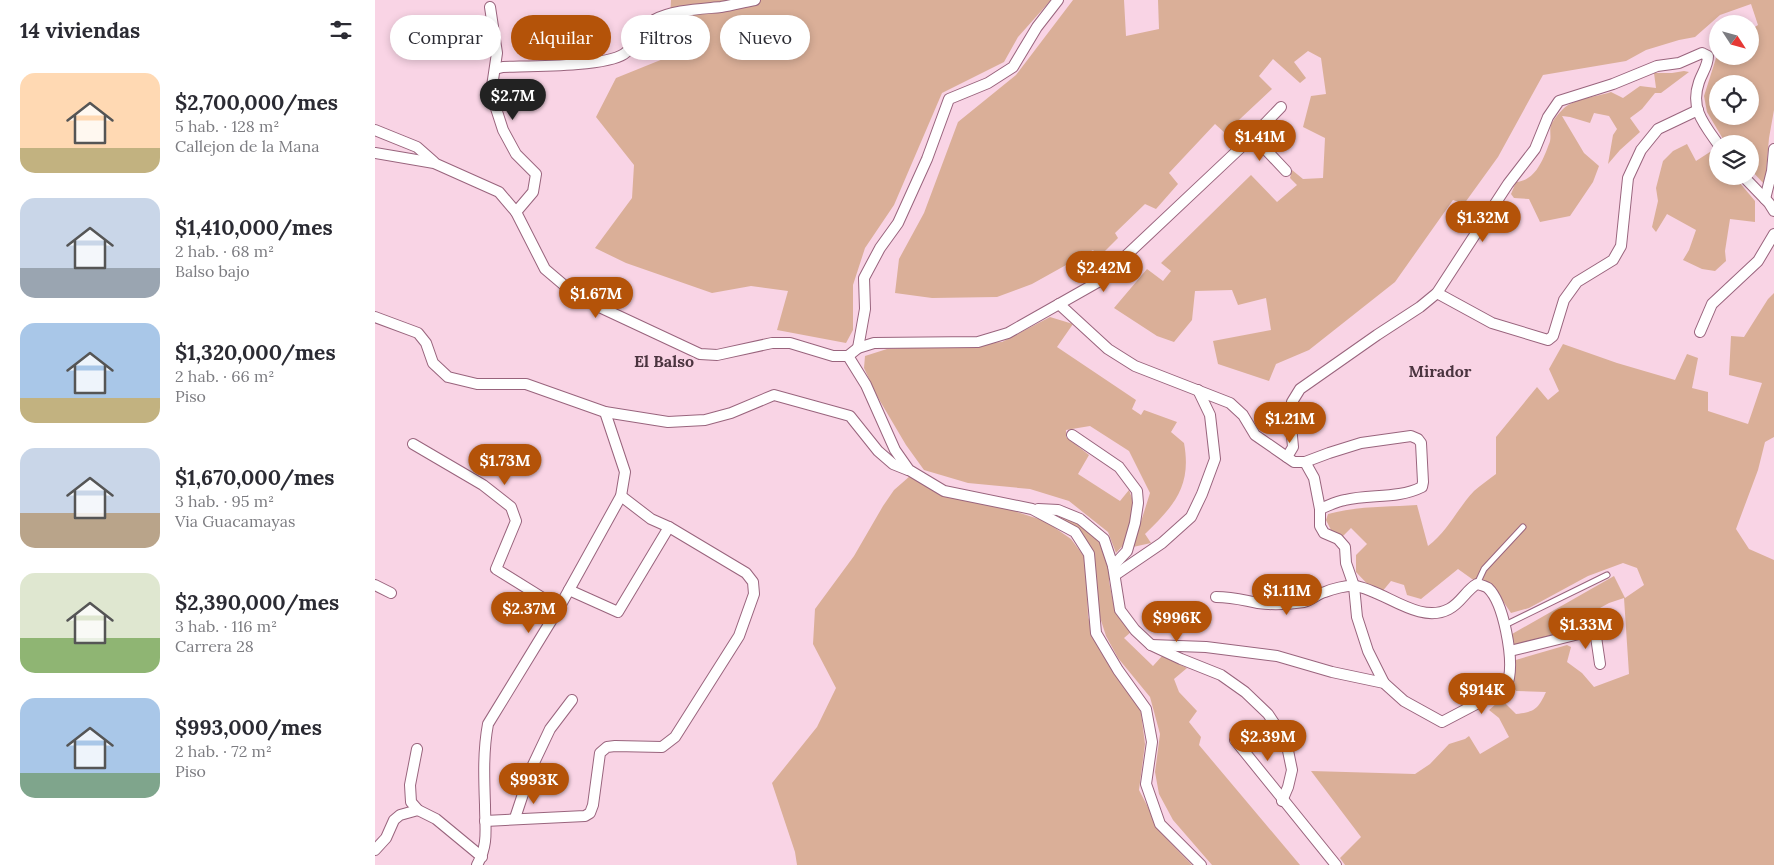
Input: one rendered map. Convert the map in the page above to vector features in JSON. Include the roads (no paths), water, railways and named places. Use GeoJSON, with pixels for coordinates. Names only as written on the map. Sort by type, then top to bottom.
{"type":"FeatureCollection","features":[{"type":"Feature","properties":{"kind":"street"},"geometry":{"type":"LineString","coordinates":[[495,69],[503,67],[558,66],[608,59],[623,55],[640,30],[654,19],[687,10],[755,0]]}},
{"type":"Feature","properties":{"kind":"street"},"geometry":{"type":"LineString","coordinates":[[858,348],[865,309],[864,278],[879,248],[897,223],[927,159],[949,99],[987,83],[1013,67],[1037,27],[1059,0]]}},
{"type":"Feature","properties":{"kind":"street"},"geometry":{"type":"LineString","coordinates":[[490,7],[497,53],[491,93],[503,130],[516,154],[536,174],[533,192],[515,212]]}},
{"type":"Feature","properties":{"kind":"street"},"geometry":{"type":"LineString","coordinates":[[1287,457],[1293,447],[1290,414],[1292,402],[1300,389],[1326,369],[1420,307],[1437,293],[1508,184],[1535,149],[1548,118],[1559,100],[1613,84],[1657,66],[1679,62],[1702,53],[1708,56],[1708,61],[1695,94],[1699,117],[1712,135]]}},
{"type":"Feature","properties":{"kind":"street"},"geometry":{"type":"LineString","coordinates":[[375,153],[434,163],[499,192],[515,212],[545,269],[578,297],[700,354],[717,354],[772,343],[790,343],[833,356],[848,356],[858,348],[874,343],[978,342],[1007,333],[1098,282],[1281,108]]}},
{"type":"Feature","properties":{"kind":"street"},"geometry":{"type":"LineString","coordinates":[[1437,293],[1492,323],[1547,340],[1553,336],[1564,300],[1577,282],[1613,260],[1621,246],[1627,178],[1641,150],[1658,129],[1698,110]]}},
{"type":"Feature","properties":{"kind":"street"},"geometry":{"type":"LineString","coordinates":[[375,130],[417,147],[434,163]]}},
{"type":"Feature","properties":{"kind":"street"},"geometry":{"type":"LineString","coordinates":[[1253,136],[1286,171]]}},
{"type":"Feature","properties":{"kind":"street"},"geometry":{"type":"LineString","coordinates":[[1765,199],[1772,171],[1774,149]]}},
{"type":"Feature","properties":{"kind":"street"},"geometry":{"type":"LineString","coordinates":[[1752,185],[1774,211]]}},
{"type":"Feature","properties":{"kind":"street"},"geometry":{"type":"LineString","coordinates":[[1699,332],[1711,304],[1758,261],[1774,234]]}},
{"type":"Feature","properties":{"kind":"street"},"geometry":{"type":"LineString","coordinates":[[1059,304],[1108,349],[1135,366],[1231,403],[1243,415],[1255,435],[1294,462],[1305,462],[1329,452],[1361,443],[1411,436],[1418,439],[1421,443],[1422,487],[1383,497],[1345,500],[1319,509]]}},
{"type":"Feature","properties":{"kind":"street"},"geometry":{"type":"LineString","coordinates":[[375,316],[418,333],[427,343],[433,363],[448,377],[477,384],[526,384],[605,412],[668,422],[705,420],[731,413],[774,395],[850,416],[878,451],[893,464],[909,470],[945,491],[1032,508],[1058,510],[1080,519],[1104,539],[1114,571],[1120,610],[1135,630],[1151,645],[1221,675],[1245,692],[1268,714],[1286,741],[1292,770],[1282,801]]}},
{"type":"Feature","properties":{"kind":"street"},"geometry":{"type":"LineString","coordinates":[[848,356],[866,385],[895,450],[909,470]]}},
{"type":"Feature","properties":{"kind":"street"},"geometry":{"type":"LineString","coordinates":[[1114,571],[1162,543],[1191,517],[1202,494],[1215,459],[1210,416],[1198,390]]}},
{"type":"Feature","properties":{"kind":"street"},"geometry":{"type":"LineString","coordinates":[[417,749],[410,785],[411,802],[418,810],[436,819],[479,861],[486,841],[484,745],[489,724],[559,608],[621,496],[625,472],[605,412]]}},
{"type":"Feature","properties":{"kind":"street"},"geometry":{"type":"LineString","coordinates":[[1072,435],[1119,467],[1137,491],[1138,504],[1135,523],[1127,551],[1114,571]]}},
{"type":"Feature","properties":{"kind":"street"},"geometry":{"type":"LineString","coordinates":[[413,444],[483,485],[511,506],[516,521],[496,569],[559,608]]}},
{"type":"Feature","properties":{"kind":"street"},"geometry":{"type":"LineString","coordinates":[[1217,597],[1235,598],[1264,604],[1306,602],[1324,592],[1354,586],[1376,593],[1418,612],[1437,612],[1447,611],[1455,606],[1477,584],[1487,587],[1496,599],[1505,625],[1510,652],[1507,685],[1501,692],[1442,722],[1405,701],[1383,683],[1368,651],[1357,617],[1354,586],[1347,563],[1345,547],[1338,539],[1324,533],[1320,526],[1313,478],[1305,462]]}},
{"type":"Feature","properties":{"kind":"street"},"geometry":{"type":"LineString","coordinates":[[485,820],[585,816],[590,813],[601,753],[607,747],[615,746],[662,747],[675,737],[739,636],[754,594],[753,582],[747,573],[669,527],[651,519],[621,496]]}},
{"type":"Feature","properties":{"kind":"street"},"geometry":{"type":"LineString","coordinates":[[1032,508],[1075,532],[1089,554],[1096,633],[1118,670],[1146,710],[1151,742],[1146,784],[1159,824],[1201,865]]}},
{"type":"Feature","properties":{"kind":"street"},"geometry":{"type":"LineString","coordinates":[[569,590],[618,612],[669,527]]}},
{"type":"Feature","properties":{"kind":"street"},"geometry":{"type":"LineString","coordinates":[[375,585],[391,593]]}},
{"type":"Feature","properties":{"kind":"street"},"geometry":{"type":"LineString","coordinates":[[1510,652],[1595,630],[1600,664]]}},
{"type":"Feature","properties":{"kind":"street"},"geometry":{"type":"LineString","coordinates":[[1151,645],[1206,647],[1277,656],[1332,672],[1383,683]]}},
{"type":"Feature","properties":{"kind":"street"},"geometry":{"type":"LineString","coordinates":[[515,818],[532,767],[550,729],[572,700]]}},
{"type":"Feature","properties":{"kind":"street"},"geometry":{"type":"LineString","coordinates":[[1235,740],[1282,801],[1336,865]]}},
{"type":"Feature","properties":{"kind":"street"},"geometry":{"type":"LineString","coordinates":[[375,850],[386,838],[394,820],[400,815],[418,810]]}},
{"type":"Feature","properties":{"kind":"lane"},"geometry":{"type":"LineString","coordinates":[[1477,584],[1485,569],[1523,527]]}},
{"type":"Feature","properties":{"kind":"lane"},"geometry":{"type":"LineString","coordinates":[[1505,625],[1607,575]]}},
{"type":"Feature","properties":{"kind":"district","name":"El Balso"},"geometry":{"type":"Point","coordinates":[664,361]}},
{"type":"Feature","properties":{"kind":"district","name":"Mirador"},"geometry":{"type":"Point","coordinates":[1440,371]}}]}
